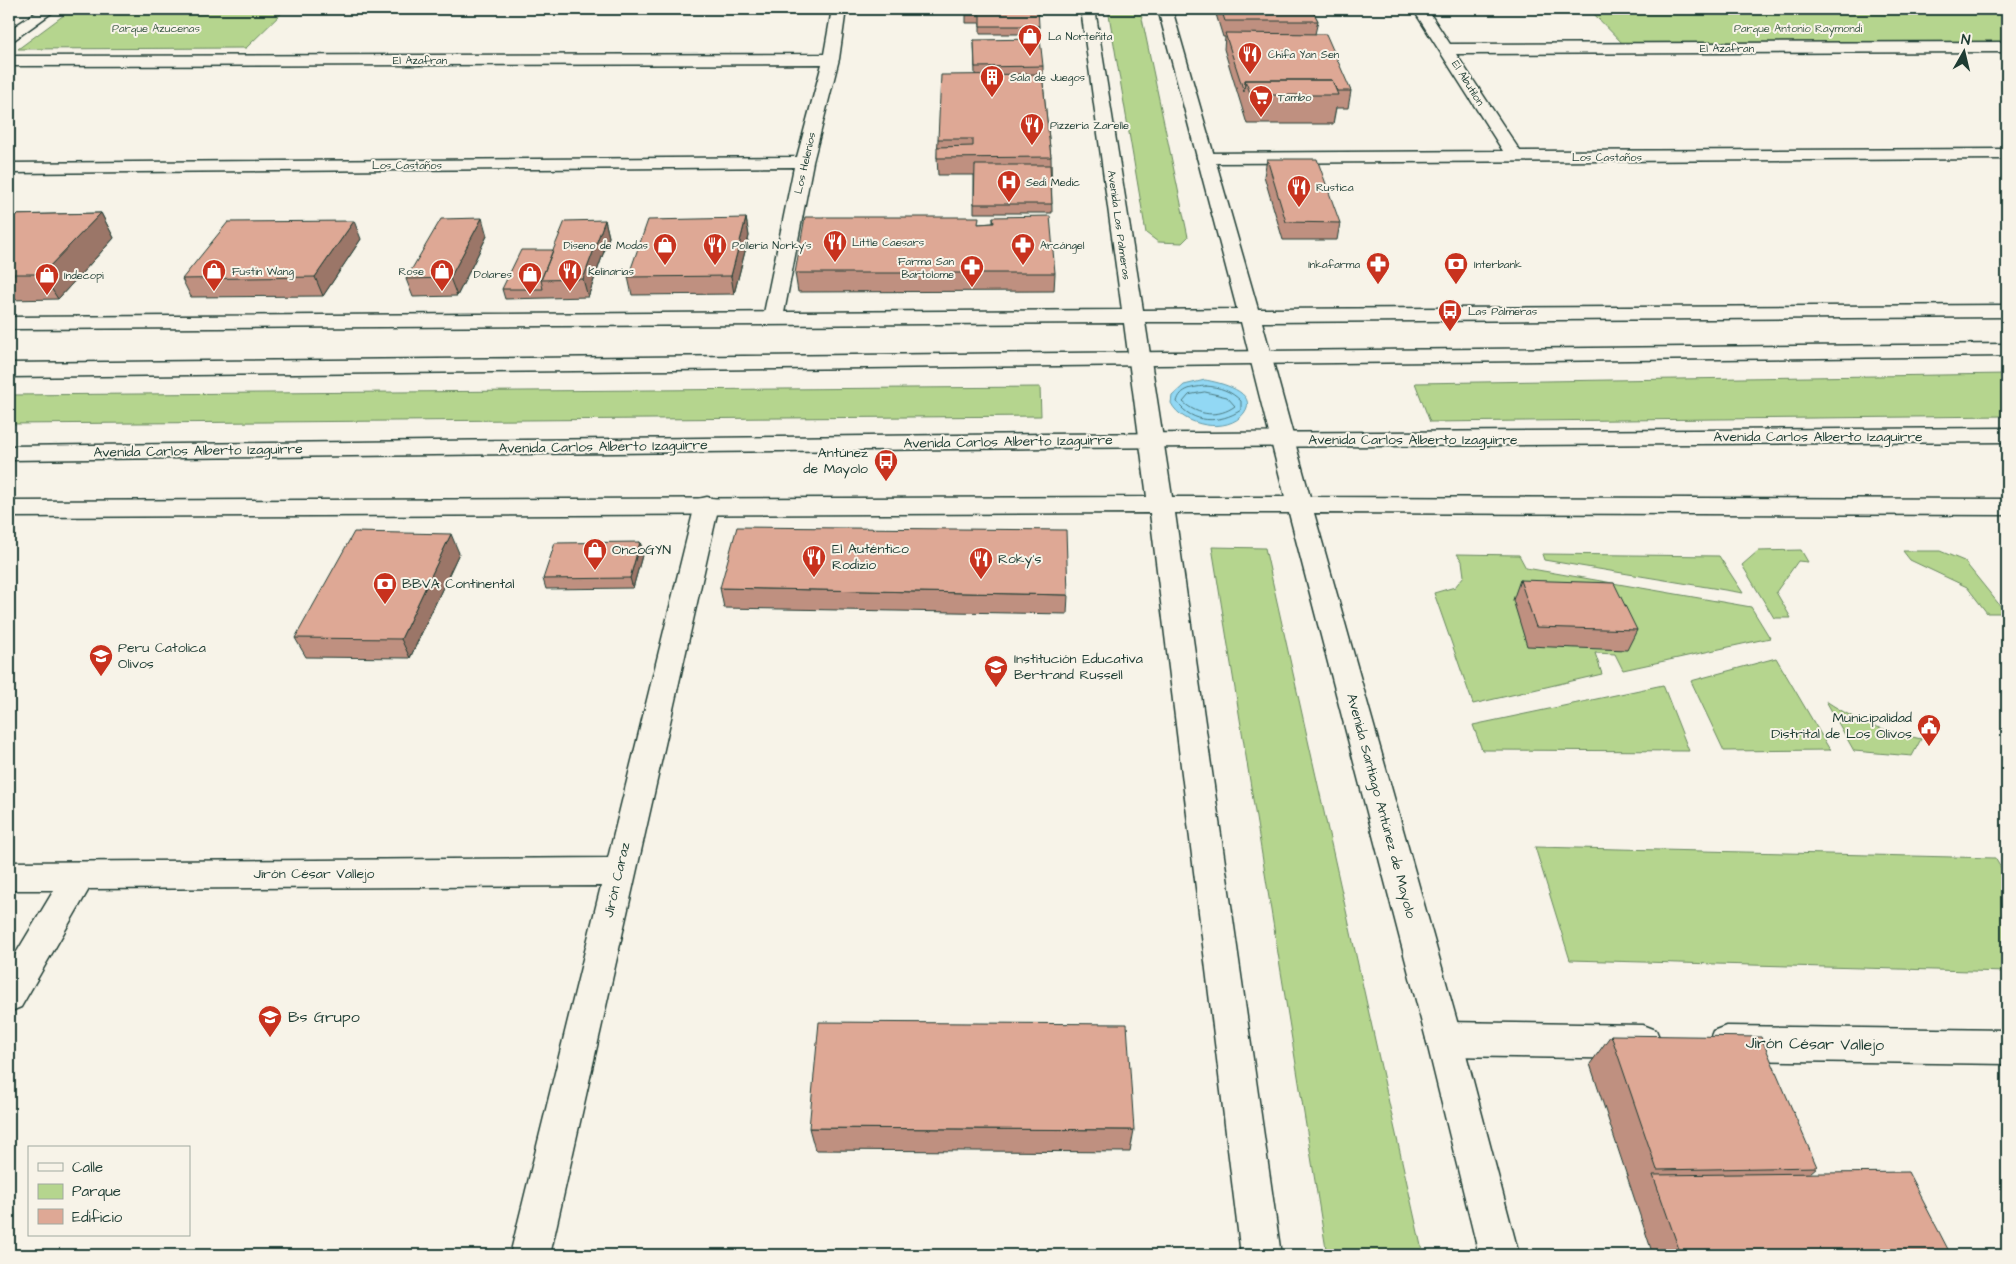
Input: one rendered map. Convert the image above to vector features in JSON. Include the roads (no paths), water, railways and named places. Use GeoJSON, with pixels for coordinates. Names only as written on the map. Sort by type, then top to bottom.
{"type":"FeatureCollection","features":[{"type":"Feature","properties":{"kind":"street"},"geometry":{"type":"LineString","coordinates":[[9,37],[50,9]]}},
{"type":"Feature","properties":{"kind":"street","name":"Los Helenios"},"geometry":{"type":"LineString","coordinates":[[773,318],[804,162],[831,59],[839,9]]}},
{"type":"Feature","properties":{"kind":"street","name":"Avenida Las Palmeras"},"geometry":{"type":"LineString","coordinates":[[1088,9],[1150,440]]}},
{"type":"Feature","properties":{"kind":"street"},"geometry":{"type":"LineString","coordinates":[[1165,9],[1231,254],[1262,357]]}},
{"type":"Feature","properties":{"kind":"street","name":"El Abutilon"},"geometry":{"type":"LineString","coordinates":[[1420,9],[1515,157]]}},
{"type":"Feature","properties":{"kind":"street","name":"El Azafran"},"geometry":{"type":"LineString","coordinates":[[1447,49],[2007,47]]}},
{"type":"Feature","properties":{"kind":"street","name":"El Azafran"},"geometry":{"type":"LineString","coordinates":[[9,61],[831,59]]}},
{"type":"Feature","properties":{"kind":"street","name":"Los Castaños"},"geometry":{"type":"LineString","coordinates":[[1206,158],[2007,154]]}},
{"type":"Feature","properties":{"kind":"street","name":"Los Castaños"},"geometry":{"type":"LineString","coordinates":[[9,168],[804,162]]}},
{"type":"Feature","properties":{"kind":"street"},"geometry":{"type":"LineString","coordinates":[[9,323],[2007,311]]}},
{"type":"Feature","properties":{"kind":"street"},"geometry":{"type":"LineString","coordinates":[[9,370],[2007,350]]}},
{"type":"Feature","properties":{"kind":"street","name":"Avenida Santiago Antúnez de Mayolo"},"geometry":{"type":"LineString","coordinates":[[1262,357],[1282,441],[1444,1039],[1499,1255]]}},
{"type":"Feature","properties":{"kind":"street","name":"Avenida Carlos Alberto Izaguirre"},"geometry":{"type":"LineString","coordinates":[[9,453],[1150,440],[1282,441],[2007,435]]}},
{"type":"Feature","properties":{"kind":"street"},"geometry":{"type":"LineString","coordinates":[[1150,440],[1261,1255]]}},
{"type":"Feature","properties":{"kind":"street"},"geometry":{"type":"LineString","coordinates":[[9,509],[1160,505],[2007,507]]}},
{"type":"Feature","properties":{"kind":"street","name":"Jirón Caraz"},"geometry":{"type":"LineString","coordinates":[[530,1255],[707,506]]}},
{"type":"Feature","properties":{"kind":"street","name":"Jirón César Vallejo"},"geometry":{"type":"LineString","coordinates":[[9,876],[619,872]]}},
{"type":"Feature","properties":{"kind":"street"},"geometry":{"type":"LineString","coordinates":[[9,996],[80,876]]}},
{"type":"Feature","properties":{"kind":"street","name":"Jirón César Vallejo"},"geometry":{"type":"LineString","coordinates":[[1444,1039],[2007,1047]]}},
{"type":"Feature","properties":{"kind":"water"},"geometry":{"type":"Polygon","coordinates":[[[1205,380],[1235,389],[1246,399],[1247,406],[1244,413],[1237,420],[1217,426],[1206,425],[1195,422],[1177,411],[1171,403],[1172,396],[1184,385],[1205,380]]]}},
{"type":"Feature","properties":{"kind":"place","name":"La Norteñita"},"geometry":{"type":"Point","coordinates":[1030,57]}},
{"type":"Feature","properties":{"kind":"place","name":"Chifa Yan Sen"},"geometry":{"type":"Point","coordinates":[1250,75]}},
{"type":"Feature","properties":{"kind":"place","name":"Sala de Juegos"},"geometry":{"type":"Point","coordinates":[992,98]}},
{"type":"Feature","properties":{"kind":"place","name":"Tambo"},"geometry":{"type":"Point","coordinates":[1261,118]}},
{"type":"Feature","properties":{"kind":"place","name":"Pizzería Zarelle"},"geometry":{"type":"Point","coordinates":[1032,146]}},
{"type":"Feature","properties":{"kind":"place","name":"Sedi Medic"},"geometry":{"type":"Point","coordinates":[1009,203]}},
{"type":"Feature","properties":{"kind":"place","name":"Rustica"},"geometry":{"type":"Point","coordinates":[1299,208]}},
{"type":"Feature","properties":{"kind":"place","name":"Little Caesars"},"geometry":{"type":"Point","coordinates":[835,263]}},
{"type":"Feature","properties":{"kind":"place","name":"Diseno de Modas"},"geometry":{"type":"Point","coordinates":[665,266]}},
{"type":"Feature","properties":{"kind":"place","name":"Pollería Norky's"},"geometry":{"type":"Point","coordinates":[715,266]}},
{"type":"Feature","properties":{"kind":"place","name":"Arcángel"},"geometry":{"type":"Point","coordinates":[1023,266]}},
{"type":"Feature","properties":{"kind":"place","name":"Inkafarma"},"geometry":{"type":"Point","coordinates":[1378,285]}},
{"type":"Feature","properties":{"kind":"place","name":"Interbank"},"geometry":{"type":"Point","coordinates":[1456,285]}},
{"type":"Feature","properties":{"kind":"place","name":"Farma San Bartolome"},"geometry":{"type":"Point","coordinates":[972,288]}},
{"type":"Feature","properties":{"kind":"place","name":"Fustin Wang"},"geometry":{"type":"Point","coordinates":[214,292]}},
{"type":"Feature","properties":{"kind":"place","name":"Rose"},"geometry":{"type":"Point","coordinates":[442,292]}},
{"type":"Feature","properties":{"kind":"place","name":"Kelinarias"},"geometry":{"type":"Point","coordinates":[570,292]}},
{"type":"Feature","properties":{"kind":"place","name":"Dolares"},"geometry":{"type":"Point","coordinates":[530,295]}},
{"type":"Feature","properties":{"kind":"place","name":"Indecopi"},"geometry":{"type":"Point","coordinates":[47,296]}},
{"type":"Feature","properties":{"kind":"place","name":"Las Palmeras"},"geometry":{"type":"Point","coordinates":[1450,332]}},
{"type":"Feature","properties":{"kind":"place","name":"Antúnez de Mayolo"},"geometry":{"type":"Point","coordinates":[886,482]}},
{"type":"Feature","properties":{"kind":"place","name":"OncoGYN"},"geometry":{"type":"Point","coordinates":[595,571]}},
{"type":"Feature","properties":{"kind":"place","name":"El Auténtico Rodizio"},"geometry":{"type":"Point","coordinates":[814,578]}},
{"type":"Feature","properties":{"kind":"place","name":"Roky's"},"geometry":{"type":"Point","coordinates":[981,580]}},
{"type":"Feature","properties":{"kind":"place","name":"BBVA Continental"},"geometry":{"type":"Point","coordinates":[385,605]}},
{"type":"Feature","properties":{"kind":"place","name":"Peru Catolica Olivos"},"geometry":{"type":"Point","coordinates":[101,677]}},
{"type":"Feature","properties":{"kind":"place","name":"Institución Educativa Bertrand Russell"},"geometry":{"type":"Point","coordinates":[996,688]}},
{"type":"Feature","properties":{"kind":"place","name":"Municipalidad Distrital de Los Olivos"},"geometry":{"type":"Point","coordinates":[1929,747]}},
{"type":"Feature","properties":{"kind":"place","name":"Bs Grupo"},"geometry":{"type":"Point","coordinates":[270,1038]}},
{"type":"Feature","properties":{"kind":"park label","name":"Parque Azucenas"},"geometry":{"type":"Point","coordinates":[156,28]}},
{"type":"Feature","properties":{"kind":"park label","name":"Parque Antonio Raymondi"},"geometry":{"type":"Point","coordinates":[1798,28]}}]}
